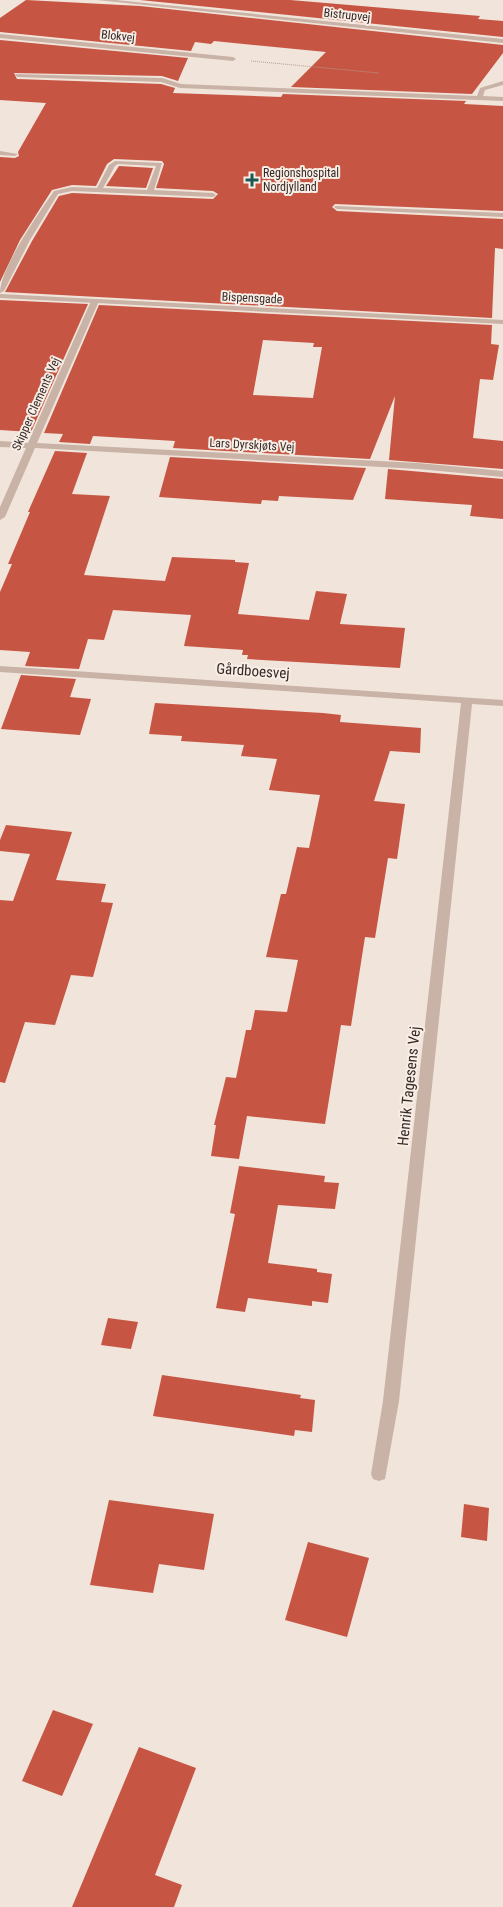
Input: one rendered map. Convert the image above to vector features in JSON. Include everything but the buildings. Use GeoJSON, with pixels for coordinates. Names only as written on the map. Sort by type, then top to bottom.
{"type":"FeatureCollection","features":[{"type":"Feature","properties":{"kind":"street","name":"Bistrupvej"},"geometry":{"type":"LineString","coordinates":[[100,0],[503,41]]}},
{"type":"Feature","properties":{"kind":"street","name":"Blokvej"},"geometry":{"type":"LineString","coordinates":[[0,36],[233,60]]}},
{"type":"Feature","properties":{"kind":"street"},"geometry":{"type":"LineString","coordinates":[[17,75],[162,80],[177,86],[503,100]]}},
{"type":"Feature","properties":{"kind":"street"},"geometry":{"type":"LineString","coordinates":[[480,98],[482,89],[503,82]]}},
{"type":"Feature","properties":{"kind":"street"},"geometry":{"type":"LineString","coordinates":[[0,153],[15,154]]}},
{"type":"Feature","properties":{"kind":"street"},"geometry":{"type":"LineString","coordinates":[[99,190],[112,165],[117,162],[160,164],[150,192]]}},
{"type":"Feature","properties":{"kind":"street"},"geometry":{"type":"LineString","coordinates":[[0,291],[26,240],[56,192],[72,189],[213,195]]}},
{"type":"Feature","properties":{"kind":"street"},"geometry":{"type":"LineString","coordinates":[[337,208],[503,215]]}},
{"type":"Feature","properties":{"kind":"street","name":"Bispensgade"},"geometry":{"type":"LineString","coordinates":[[0,296],[503,322]]}},
{"type":"Feature","properties":{"kind":"street","name":"Skipper Clements Vej"},"geometry":{"type":"LineString","coordinates":[[0,517],[95,301]]}},
{"type":"Feature","properties":{"kind":"street","name":"Lars Dyrskjøts Vej"},"geometry":{"type":"LineString","coordinates":[[0,444],[418,466],[503,474]]}},
{"type":"Feature","properties":{"kind":"street","name":"Gårdboesvej"},"geometry":{"type":"LineString","coordinates":[[0,669],[503,703]]}},
{"type":"Feature","properties":{"kind":"street","name":"Henrik Tagesens Vej"},"geometry":{"type":"LineString","coordinates":[[379,1474],[391,1401],[466,700]]}},
{"type":"Feature","properties":{"kind":"path"},"geometry":{"type":"LineString","coordinates":[[233,60],[387,73]]}},
{"type":"Feature","properties":{"kind":"place","name":"Regionshospital Nordjylland"},"geometry":{"type":"Point","coordinates":[252,180]}}]}
